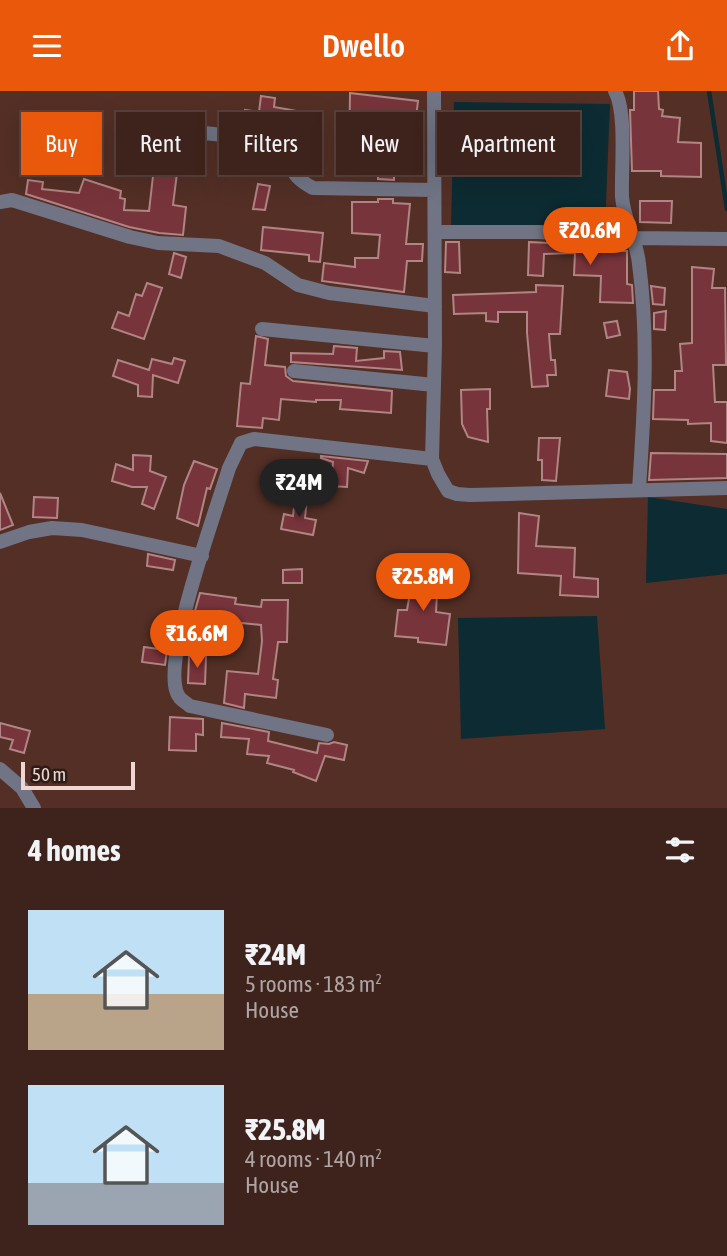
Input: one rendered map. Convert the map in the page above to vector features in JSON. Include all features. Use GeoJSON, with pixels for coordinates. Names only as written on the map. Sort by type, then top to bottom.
{"type":"FeatureCollection","features":[{"type":"Feature","properties":{"kind":"street"},"geometry":{"type":"LineString","coordinates":[[434,91],[435,346],[432,460],[443,485],[448,491],[457,494],[727,488]]}},
{"type":"Feature","properties":{"kind":"street"},"geometry":{"type":"LineString","coordinates":[[615,91],[621,111],[622,200],[639,261],[644,319],[645,399],[639,489]]}},
{"type":"Feature","properties":{"kind":"street"},"geometry":{"type":"LineString","coordinates":[[205,133],[288,142],[289,159],[294,173],[300,181],[313,188],[434,190]]}},
{"type":"Feature","properties":{"kind":"street"},"geometry":{"type":"LineString","coordinates":[[0,202],[12,200],[158,243],[219,246],[265,263],[298,285],[329,293],[435,306]]}},
{"type":"Feature","properties":{"kind":"street"},"geometry":{"type":"LineString","coordinates":[[435,232],[539,232],[632,238],[725,239]]}},
{"type":"Feature","properties":{"kind":"street"},"geometry":{"type":"LineString","coordinates":[[262,329],[435,346]]}},
{"type":"Feature","properties":{"kind":"street"},"geometry":{"type":"LineString","coordinates":[[293,371],[434,385]]}},
{"type":"Feature","properties":{"kind":"street"},"geometry":{"type":"LineString","coordinates":[[327,736],[190,706],[178,698],[175,688],[178,641],[233,458],[237,448],[246,440],[276,440],[432,460]]}},
{"type":"Feature","properties":{"kind":"street"},"geometry":{"type":"LineString","coordinates":[[0,542],[29,532],[52,528],[82,530],[202,556]]}},
{"type":"Feature","properties":{"kind":"street"},"geometry":{"type":"LineString","coordinates":[[0,769],[22,788],[34,808]]}},
{"type":"Feature","properties":{"kind":"water"},"geometry":{"type":"Polygon","coordinates":[[[454,102],[610,104],[605,228],[451,227],[452,175],[580,175],[580,112],[454,112],[454,102]]]}},
{"type":"Feature","properties":{"kind":"water"},"geometry":{"type":"Polygon","coordinates":[[[648,497],[727,509],[727,574],[646,583],[648,497]]]}},
{"type":"Feature","properties":{"kind":"water"},"geometry":{"type":"Polygon","coordinates":[[[597,616],[605,729],[461,739],[458,618],[597,616]]]}},
{"type":"Feature","properties":{"kind":"building"},"geometry":{"type":"Polygon","coordinates":[[[634,91],[658,91],[662,116],[680,118],[678,142],[701,143],[701,177],[661,176],[661,171],[632,171],[630,110],[634,110],[634,91]]]}},
{"type":"Feature","properties":{"kind":"building"},"geometry":{"type":"Polygon","coordinates":[[[350,93],[418,101],[417,112],[350,112],[350,93]]]}},
{"type":"Feature","properties":{"kind":"building"},"geometry":{"type":"Polygon","coordinates":[[[261,96],[275,98],[274,107],[297,111],[297,112],[259,112],[261,96]]]}},
{"type":"Feature","properties":{"kind":"building"},"geometry":{"type":"Polygon","coordinates":[[[177,175],[173,205],[186,207],[183,235],[129,227],[26,194],[28,180],[43,182],[42,189],[79,193],[84,179],[121,191],[120,198],[125,199],[124,210],[149,211],[153,176],[147,176],[177,175]]]}},
{"type":"Feature","properties":{"kind":"building"},"geometry":{"type":"Polygon","coordinates":[[[378,175],[394,175],[394,180],[378,179],[378,175]]]}},
{"type":"Feature","properties":{"kind":"building"},"geometry":{"type":"Polygon","coordinates":[[[258,184],[270,186],[265,210],[253,209],[258,184]]]}},
{"type":"Feature","properties":{"kind":"building"},"geometry":{"type":"Polygon","coordinates":[[[378,199],[393,199],[393,203],[410,204],[406,244],[423,244],[422,261],[407,261],[404,292],[322,281],[324,263],[355,267],[355,258],[378,258],[380,235],[352,233],[352,202],[378,202],[378,199]]]}},
{"type":"Feature","properties":{"kind":"building"},"geometry":{"type":"Polygon","coordinates":[[[640,201],[672,201],[671,223],[640,222],[640,201]]]}},
{"type":"Feature","properties":{"kind":"building"},"geometry":{"type":"Polygon","coordinates":[[[263,227],[323,233],[320,262],[309,261],[309,255],[261,250],[263,227]]]}},
{"type":"Feature","properties":{"kind":"building"},"geometry":{"type":"Polygon","coordinates":[[[446,242],[459,242],[460,273],[445,272],[446,242]]]}},
{"type":"Feature","properties":{"kind":"building"},"geometry":{"type":"Polygon","coordinates":[[[529,242],[612,246],[612,251],[627,251],[627,284],[632,285],[633,303],[600,302],[601,276],[574,275],[575,253],[544,254],[543,276],[528,275],[529,242]]]}},
{"type":"Feature","properties":{"kind":"building"},"geometry":{"type":"Polygon","coordinates":[[[174,253],[186,257],[181,278],[169,274],[174,253]]]}},
{"type":"Feature","properties":{"kind":"building"},"geometry":{"type":"Polygon","coordinates":[[[692,267],[714,269],[712,288],[725,288],[726,365],[713,365],[715,402],[727,402],[727,443],[711,441],[711,423],[688,424],[688,420],[653,419],[654,390],[675,390],[675,371],[682,371],[680,344],[692,343],[692,267]]]}},
{"type":"Feature","properties":{"kind":"building"},"geometry":{"type":"Polygon","coordinates":[[[147,283],[162,288],[144,339],[112,328],[118,312],[129,316],[136,294],[142,296],[147,283]]]}},
{"type":"Feature","properties":{"kind":"building"},"geometry":{"type":"Polygon","coordinates":[[[536,285],[563,286],[560,334],[549,334],[551,360],[555,360],[556,375],[547,375],[548,386],[532,387],[527,312],[498,312],[498,322],[486,321],[486,313],[454,314],[453,295],[536,292],[536,285]]]}},
{"type":"Feature","properties":{"kind":"building"},"geometry":{"type":"Polygon","coordinates":[[[651,286],[665,288],[664,305],[653,304],[651,286]]]}},
{"type":"Feature","properties":{"kind":"building"},"geometry":{"type":"Polygon","coordinates":[[[666,311],[665,330],[654,329],[654,313],[666,311]]]}},
{"type":"Feature","properties":{"kind":"building"},"geometry":{"type":"Polygon","coordinates":[[[617,321],[620,335],[607,338],[604,323],[617,321]]]}},
{"type":"Feature","properties":{"kind":"building"},"geometry":{"type":"Polygon","coordinates":[[[256,336],[268,339],[265,365],[285,367],[286,376],[293,381],[392,391],[391,413],[340,409],[341,400],[316,402],[281,399],[279,420],[263,418],[262,428],[237,426],[241,383],[250,384],[256,336]]]}},
{"type":"Feature","properties":{"kind":"building"},"geometry":{"type":"Polygon","coordinates":[[[334,346],[357,348],[356,361],[384,358],[384,351],[400,352],[402,370],[291,362],[291,353],[333,354],[334,346]]]}},
{"type":"Feature","properties":{"kind":"building"},"geometry":{"type":"Polygon","coordinates":[[[174,358],[185,361],[178,383],[153,375],[152,397],[138,396],[138,385],[113,376],[118,360],[149,370],[152,359],[172,364],[174,358]]]}},
{"type":"Feature","properties":{"kind":"building"},"geometry":{"type":"Polygon","coordinates":[[[609,370],[627,372],[629,399],[606,396],[609,370]]]}},
{"type":"Feature","properties":{"kind":"building"},"geometry":{"type":"Polygon","coordinates":[[[490,389],[490,409],[487,409],[488,442],[468,437],[462,424],[461,390],[490,389]]]}},
{"type":"Feature","properties":{"kind":"building"},"geometry":{"type":"Polygon","coordinates":[[[539,438],[560,438],[556,481],[542,480],[542,460],[538,460],[539,438]]]}},
{"type":"Feature","properties":{"kind":"building"},"geometry":{"type":"Polygon","coordinates":[[[651,453],[727,454],[727,478],[649,480],[651,453]]]}},
{"type":"Feature","properties":{"kind":"building"},"geometry":{"type":"Polygon","coordinates":[[[133,455],[151,456],[150,471],[166,477],[154,509],[142,504],[147,487],[132,487],[112,481],[116,464],[133,470],[133,455]]]}},
{"type":"Feature","properties":{"kind":"building"},"geometry":{"type":"Polygon","coordinates":[[[321,456],[368,461],[364,473],[348,468],[347,487],[331,486],[333,462],[321,456]]]}},
{"type":"Feature","properties":{"kind":"building"},"geometry":{"type":"Polygon","coordinates":[[[194,461],[217,469],[210,489],[207,488],[198,526],[177,518],[184,485],[194,461]]]}},
{"type":"Feature","properties":{"kind":"building"},"geometry":{"type":"Polygon","coordinates":[[[0,493],[13,525],[0,530],[0,493]]]}},
{"type":"Feature","properties":{"kind":"building"},"geometry":{"type":"Polygon","coordinates":[[[34,497],[58,498],[57,518],[33,517],[34,497]]]}},
{"type":"Feature","properties":{"kind":"building"},"geometry":{"type":"Polygon","coordinates":[[[295,498],[307,499],[305,518],[316,520],[313,535],[281,529],[284,514],[293,516],[295,498]]]}},
{"type":"Feature","properties":{"kind":"building"},"geometry":{"type":"Polygon","coordinates":[[[519,513],[539,516],[536,546],[575,548],[574,577],[598,579],[598,597],[560,595],[561,576],[518,573],[519,513]]]}},
{"type":"Feature","properties":{"kind":"building"},"geometry":{"type":"Polygon","coordinates":[[[148,554],[175,560],[173,570],[147,566],[148,554]]]}},
{"type":"Feature","properties":{"kind":"building"},"geometry":{"type":"Polygon","coordinates":[[[302,569],[302,583],[283,583],[283,570],[302,569]]]}},
{"type":"Feature","properties":{"kind":"building"},"geometry":{"type":"Polygon","coordinates":[[[414,571],[438,576],[436,612],[450,614],[446,645],[395,636],[398,610],[407,610],[414,571]]]}},
{"type":"Feature","properties":{"kind":"building"},"geometry":{"type":"Polygon","coordinates":[[[200,593],[236,598],[235,604],[261,607],[262,600],[288,600],[287,642],[278,642],[273,679],[278,680],[276,698],[245,694],[244,708],[224,703],[227,671],[258,674],[261,625],[193,618],[200,593]]]}},
{"type":"Feature","properties":{"kind":"building"},"geometry":{"type":"Polygon","coordinates":[[[144,647],[167,650],[165,665],[142,662],[144,647]]]}},
{"type":"Feature","properties":{"kind":"building"},"geometry":{"type":"Polygon","coordinates":[[[189,656],[206,656],[205,684],[188,683],[189,656]]]}},
{"type":"Feature","properties":{"kind":"building"},"geometry":{"type":"Polygon","coordinates":[[[170,717],[203,719],[203,735],[196,734],[196,751],[169,750],[170,717]]]}},
{"type":"Feature","properties":{"kind":"building"},"geometry":{"type":"Polygon","coordinates":[[[0,723],[30,731],[24,753],[10,749],[13,740],[0,737],[0,723]]]}},
{"type":"Feature","properties":{"kind":"building"},"geometry":{"type":"Polygon","coordinates":[[[222,723],[269,732],[268,741],[317,753],[319,743],[347,745],[344,760],[325,756],[316,781],[293,772],[294,770],[267,763],[269,756],[247,754],[249,739],[221,737],[222,723]]]}},
{"type":"Feature","properties":{"kind":"waterway"},"geometry":{"type":"LineString","coordinates":[[709,91],[727,209]]}}]}
